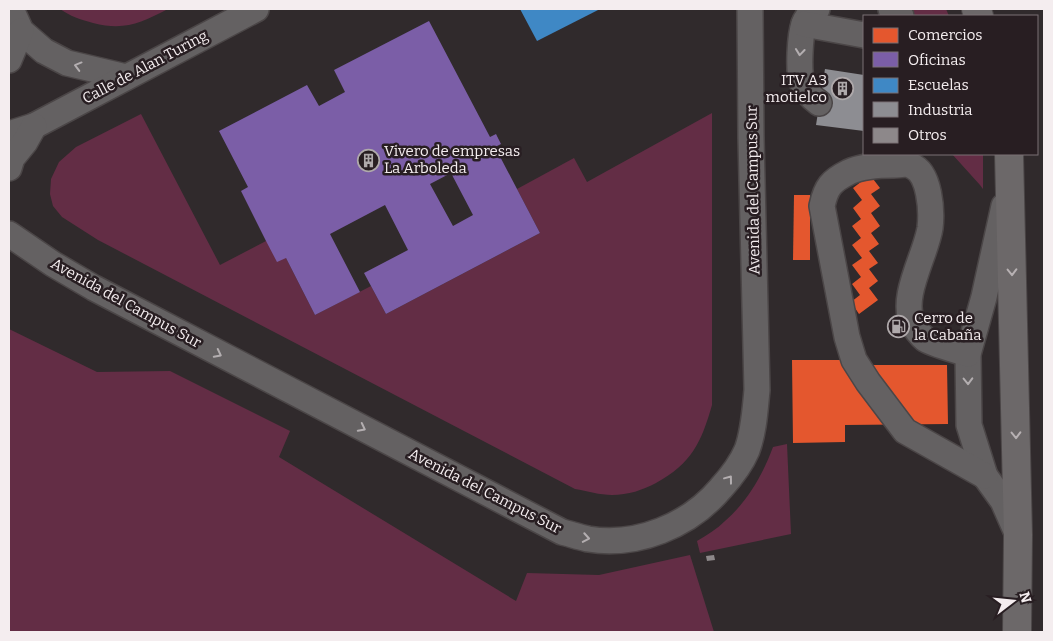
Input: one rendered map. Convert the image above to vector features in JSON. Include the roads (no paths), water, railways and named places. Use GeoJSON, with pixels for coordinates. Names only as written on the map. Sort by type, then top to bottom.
{"type":"FeatureCollection","features":[{"type":"Feature","properties":{"kind":"highway"},"geometry":{"type":"LineString","coordinates":[[1010,167],[1018,535],[1017,632]]}},
{"type":"Feature","properties":{"kind":"street","name":"Calle de Alan Turing"},"geometry":{"type":"LineString","coordinates":[[9,134],[34,126],[256,9]]}},
{"type":"Feature","properties":{"kind":"street","name":"Avenida del Campus Sur"},"geometry":{"type":"LineString","coordinates":[[9,234],[53,264],[94,288],[562,532],[589,539],[617,540],[654,534],[700,510],[715,496],[731,477],[746,451],[754,423],[757,390],[750,9]]}},
{"type":"Feature","properties":{"kind":"street"},"geometry":{"type":"LineString","coordinates":[[751,138],[764,9]]}},
{"type":"Feature","properties":{"kind":"street"},"geometry":{"type":"LineString","coordinates":[[819,103],[810,97],[802,82],[799,59],[810,16],[863,35]]}},
{"type":"Feature","properties":{"kind":"street"},"geometry":{"type":"LineString","coordinates":[[16,20],[44,51],[67,63],[126,77]]}},
{"type":"Feature","properties":{"kind":"street"},"geometry":{"type":"LineString","coordinates":[[9,60],[16,20]]}},
{"type":"Feature","properties":{"kind":"street"},"geometry":{"type":"LineString","coordinates":[[9,168],[12,158],[25,142],[34,126]]}},
{"type":"Feature","properties":{"kind":"street"},"geometry":{"type":"LineString","coordinates":[[968,354],[925,340],[913,324],[909,312],[912,291],[930,228],[930,200],[916,162],[876,166],[851,171],[833,182],[825,191],[822,206],[847,337],[854,360],[905,431],[986,476]]}},
{"type":"Feature","properties":{"kind":"street"},"geometry":{"type":"LineString","coordinates":[[1010,167],[984,297],[968,354],[968,425],[986,476],[1003,501],[1018,535]]}},
{"type":"Feature","properties":{"kind":"place","name":"ITV A3 motielco"},"geometry":{"type":"Point","coordinates":[843,89]}},
{"type":"Feature","properties":{"kind":"place","name":"Vivero de empresas La Arboleda"},"geometry":{"type":"Point","coordinates":[368,160]}},
{"type":"Feature","properties":{"kind":"place","name":"Cerro de la Cabaña"},"geometry":{"type":"Point","coordinates":[898,327]}}]}
